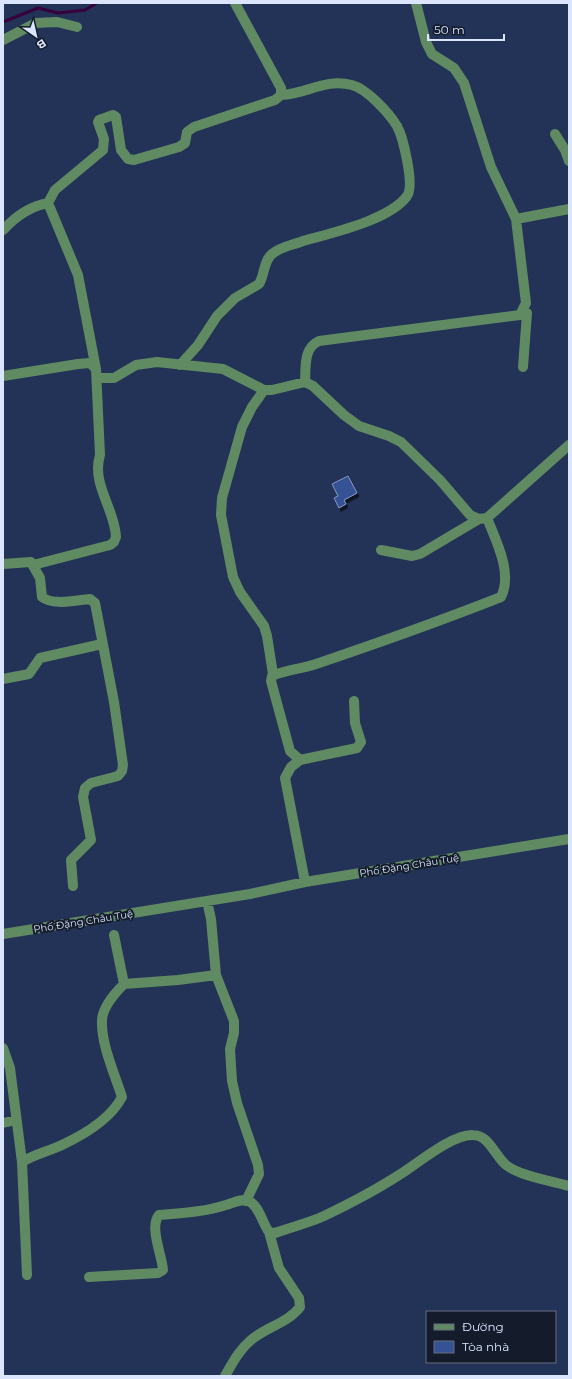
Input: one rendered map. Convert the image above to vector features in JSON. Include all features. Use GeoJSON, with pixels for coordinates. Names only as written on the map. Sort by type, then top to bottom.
{"type":"FeatureCollection","features":[{"type":"Feature","properties":{"kind":"street"},"geometry":{"type":"LineString","coordinates":[[235,3],[281,88],[281,96]]}},
{"type":"Feature","properties":{"kind":"street"},"geometry":{"type":"LineString","coordinates":[[305,382],[308,352],[314,343],[319,341],[520,315],[524,310],[526,303],[516,219],[491,167],[464,83],[454,68],[432,54],[426,42],[416,3]]}},
{"type":"Feature","properties":{"kind":"street"},"geometry":{"type":"LineString","coordinates":[[3,40],[36,23],[57,22],[77,27]]}},
{"type":"Feature","properties":{"kind":"street"},"geometry":{"type":"LineString","coordinates":[[48,203],[55,190],[61,184],[99,154],[105,145],[98,122],[113,115],[116,117],[121,150],[128,159],[134,160],[179,147],[185,143],[185,135],[190,129],[275,100],[281,96],[294,95],[328,83],[353,86],[377,101],[397,126],[411,185],[408,195],[397,207],[369,221],[282,248],[272,254],[266,262],[260,284],[235,298],[217,316],[198,345],[180,365]]}},
{"type":"Feature","properties":{"kind":"street"},"geometry":{"type":"LineString","coordinates":[[555,134],[565,150],[569,161]]}},
{"type":"Feature","properties":{"kind":"street"},"geometry":{"type":"LineString","coordinates":[[4,228],[24,212],[38,204],[48,203]]}},
{"type":"Feature","properties":{"kind":"street"},"geometry":{"type":"LineString","coordinates":[[35,566],[37,564],[110,545],[114,542],[116,537],[109,506],[100,486],[96,374],[78,275],[48,203]]}},
{"type":"Feature","properties":{"kind":"street"},"geometry":{"type":"LineString","coordinates":[[516,219],[569,209]]}},
{"type":"Feature","properties":{"kind":"street"},"geometry":{"type":"LineString","coordinates":[[523,366],[527,313],[524,310]]}},
{"type":"Feature","properties":{"kind":"street"},"geometry":{"type":"LineString","coordinates":[[3,376],[90,363],[96,374],[114,378],[136,365],[157,362],[223,369],[264,390],[272,390],[305,382],[313,386],[344,415],[359,426],[389,436],[401,442],[440,480],[470,514],[483,518],[499,549],[505,574],[506,587],[501,597],[455,615],[314,664],[283,671],[272,676]]}},
{"type":"Feature","properties":{"kind":"street"},"geometry":{"type":"LineString","coordinates":[[264,390],[252,407],[242,427],[222,498],[221,515],[233,577],[240,592],[264,626],[267,636],[272,676],[271,681],[290,751],[300,760]]}},
{"type":"Feature","properties":{"kind":"street"},"geometry":{"type":"LineString","coordinates":[[381,550],[412,556],[420,554],[483,518],[569,445]]}},
{"type":"Feature","properties":{"kind":"street"},"geometry":{"type":"LineString","coordinates":[[3,564],[31,562],[35,566],[40,578],[42,597],[45,600],[54,602],[90,599],[95,603],[114,702],[122,771],[118,776],[91,783],[85,788],[84,797],[91,840],[71,860],[73,886]]}},
{"type":"Feature","properties":{"kind":"street"},"geometry":{"type":"LineString","coordinates":[[3,678],[29,674],[40,658],[102,644]]}},
{"type":"Feature","properties":{"kind":"street"},"geometry":{"type":"LineString","coordinates":[[305,882],[286,778],[291,767],[300,760],[358,748],[361,742],[355,723],[354,701]]}},
{"type":"Feature","properties":{"kind":"street","name":"Phố Đặng Châu Tuệ"},"geometry":{"type":"LineString","coordinates":[[3,934],[250,894],[305,882],[569,839]]}},
{"type":"Feature","properties":{"kind":"street"},"geometry":{"type":"LineString","coordinates":[[209,900],[216,975],[234,1021],[234,1033],[230,1050],[232,1081],[237,1103],[258,1165],[259,1174],[246,1201]]}},
{"type":"Feature","properties":{"kind":"street"},"geometry":{"type":"LineString","coordinates":[[114,935],[124,984]]}},
{"type":"Feature","properties":{"kind":"street"},"geometry":{"type":"LineString","coordinates":[[22,1162],[32,1156],[64,1144],[86,1132],[118,1104],[122,1097],[105,1040],[102,1021],[105,1009],[124,984],[178,980],[216,975]]}},
{"type":"Feature","properties":{"kind":"street"},"geometry":{"type":"LineString","coordinates":[[3,1048],[10,1068],[22,1162],[27,1276]]}},
{"type":"Feature","properties":{"kind":"street"},"geometry":{"type":"LineString","coordinates":[[3,1123],[16,1120]]}},
{"type":"Feature","properties":{"kind":"street"},"geometry":{"type":"LineString","coordinates":[[269,1232],[275,1233],[323,1217],[399,1175],[419,1160],[460,1137],[474,1134],[492,1146],[498,1157],[513,1170],[569,1186]]}},
{"type":"Feature","properties":{"kind":"street"},"geometry":{"type":"LineString","coordinates":[[89,1277],[158,1273],[163,1270],[154,1229],[155,1219],[159,1215],[209,1210],[242,1200],[249,1201],[256,1207],[269,1232],[279,1268],[299,1298],[300,1307],[294,1314],[252,1340],[241,1350],[225,1376]]}},
{"type":"Feature","properties":{"kind":"building"},"geometry":{"type":"Polygon","coordinates":[[[348,476],[357,493],[344,500],[346,504],[339,508],[334,498],[338,496],[332,484],[348,476]]]}},
{"type":"Feature","properties":{"kind":"waterway"},"geometry":{"type":"LineString","coordinates":[[3,22],[38,8],[58,13],[85,10],[97,3]]}}]}
